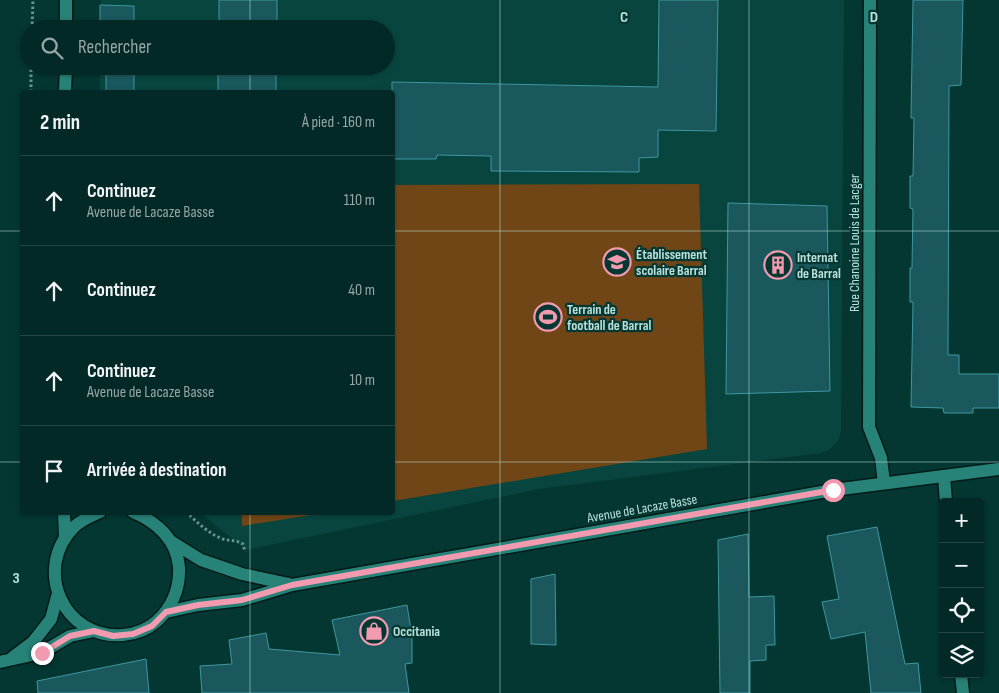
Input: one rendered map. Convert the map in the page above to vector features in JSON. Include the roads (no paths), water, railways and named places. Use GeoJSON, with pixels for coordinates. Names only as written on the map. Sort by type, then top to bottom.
{"type":"FeatureCollection","features":[{"type":"Feature","properties":{"kind":"main road"},"geometry":{"type":"LineString","coordinates":[[66,0],[66,20]]}},
{"type":"Feature","properties":{"kind":"main road","name":"Rue Chanoine Louis de Lacger"},"geometry":{"type":"LineString","coordinates":[[870,0],[869,427],[881,458],[884,483]]}},
{"type":"Feature","properties":{"kind":"main road"},"geometry":{"type":"LineString","coordinates":[[65,90],[66,75]]}},
{"type":"Feature","properties":{"kind":"main road","name":"Avenue de Lacaze Basse"},"geometry":{"type":"LineString","coordinates":[[166,612],[198,605],[242,600],[292,585],[825,492],[999,469]]}},
{"type":"Feature","properties":{"kind":"main road"},"geometry":{"type":"LineString","coordinates":[[944,476],[946,498]]}},
{"type":"Feature","properties":{"kind":"main road"},"geometry":{"type":"LineString","coordinates":[[64,515],[65,538]]}},
{"type":"Feature","properties":{"kind":"main road"},"geometry":{"type":"LineString","coordinates":[[94,515],[75,526],[65,538],[57,555],[54,574],[58,593],[66,609],[79,622],[94,631],[113,636],[133,634],[152,626],[166,612],[176,596],[180,578],[179,559],[172,542],[161,528],[140,515]]}},
{"type":"Feature","properties":{"kind":"main road"},"geometry":{"type":"LineString","coordinates":[[172,542],[201,560],[242,574],[292,585]]}},
{"type":"Feature","properties":{"kind":"main road"},"geometry":{"type":"LineString","coordinates":[[4,661],[33,642],[50,619],[58,593]]}},
{"type":"Feature","properties":{"kind":"main road"},"geometry":{"type":"LineString","coordinates":[[4,661],[42,653],[70,636],[94,631]]}},
{"type":"Feature","properties":{"kind":"main road"},"geometry":{"type":"LineString","coordinates":[[961,678],[963,693]]}},
{"type":"Feature","properties":{"kind":"place","name":"Établissement scolaire Barral"},"geometry":{"type":"Point","coordinates":[617,262]}},
{"type":"Feature","properties":{"kind":"place","name":"Internat de Barral"},"geometry":{"type":"Point","coordinates":[778,265]}},
{"type":"Feature","properties":{"kind":"place","name":"Terrain de football de Barral"},"geometry":{"type":"Point","coordinates":[548,317]}},
{"type":"Feature","properties":{"kind":"place","name":"Occitania"},"geometry":{"type":"Point","coordinates":[374,631]}}]}
